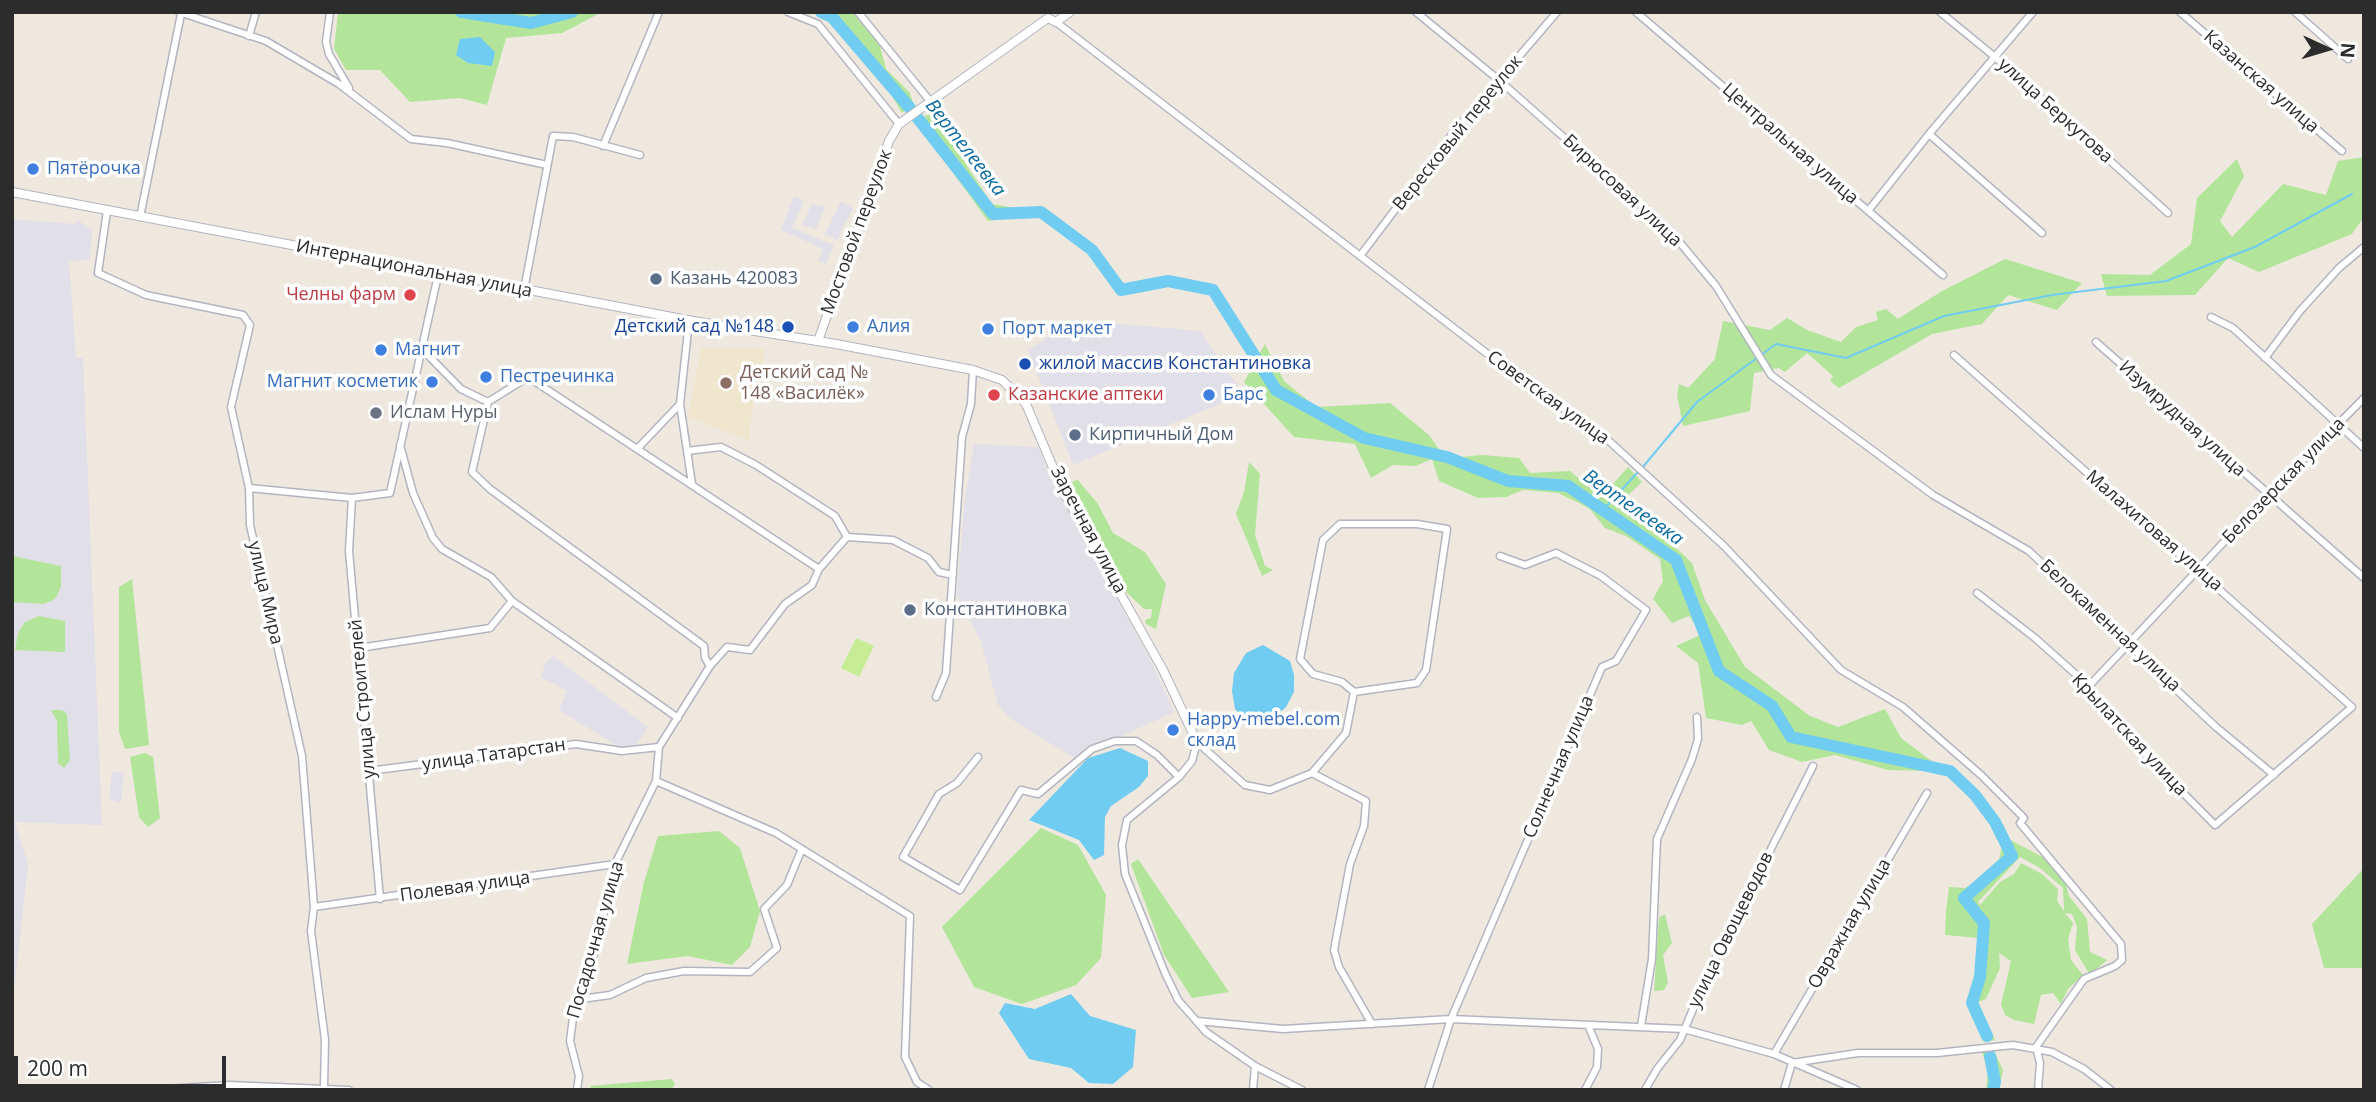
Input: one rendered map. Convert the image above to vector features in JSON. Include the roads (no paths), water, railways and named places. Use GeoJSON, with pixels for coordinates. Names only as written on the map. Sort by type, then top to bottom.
{"type":"FeatureCollection","features":[{"type":"Feature","properties":{"kind":"street"},"geometry":{"type":"LineString","coordinates":[[249,36],[256,12]]}},
{"type":"Feature","properties":{"kind":"street"},"geometry":{"type":"LineString","coordinates":[[330,12],[326,42],[328,54],[354,95]]}},
{"type":"Feature","properties":{"kind":"street"},"geometry":{"type":"LineString","coordinates":[[603,146],[659,12]]}},
{"type":"Feature","properties":{"kind":"street"},"geometry":{"type":"LineString","coordinates":[[788,12],[818,24],[899,124],[1049,17],[1070,12]]}},
{"type":"Feature","properties":{"kind":"street"},"geometry":{"type":"LineString","coordinates":[[858,12],[930,101]]}},
{"type":"Feature","properties":{"kind":"street","name":"Бирюсовая улица"},"geometry":{"type":"LineString","coordinates":[[1416,12],[1500,81],[1671,232],[1716,286],[1771,375],[1933,495]]}},
{"type":"Feature","properties":{"kind":"street","name":"Вересковый переулок"},"geometry":{"type":"LineString","coordinates":[[1360,256],[1450,137],[1557,12]]}},
{"type":"Feature","properties":{"kind":"street","name":"Центральная улица"},"geometry":{"type":"LineString","coordinates":[[1636,12],[1943,275]]}},
{"type":"Feature","properties":{"kind":"street","name":"улица Беркутова"},"geometry":{"type":"LineString","coordinates":[[1940,12],[1995,57],[2168,213]]}},
{"type":"Feature","properties":{"kind":"street"},"geometry":{"type":"LineString","coordinates":[[1868,211],[1928,134],[2033,12]]}},
{"type":"Feature","properties":{"kind":"street","name":"Казанская улица"},"geometry":{"type":"LineString","coordinates":[[2180,12],[2342,151]]}},
{"type":"Feature","properties":{"kind":"street"},"geometry":{"type":"LineString","coordinates":[[2295,12],[2348,59]]}},
{"type":"Feature","properties":{"kind":"street"},"geometry":{"type":"LineString","coordinates":[[140,216],[180,13],[266,41],[354,95],[411,139],[447,143],[547,166]]}},
{"type":"Feature","properties":{"kind":"street","name":"Советская улица"},"geometry":{"type":"LineString","coordinates":[[1049,17],[1502,365],[1609,441],[1722,545],[1841,670],[1903,707],[1981,775],[2024,818],[2020,823],[2121,944],[2122,960],[2115,966],[2084,979],[2036,1047]]}},
{"type":"Feature","properties":{"kind":"street","name":"Мостовой переулок"},"geometry":{"type":"LineString","coordinates":[[818,341],[889,141],[899,124]]}},
{"type":"Feature","properties":{"kind":"street"},"geometry":{"type":"LineString","coordinates":[[1928,134],[2042,233]]}},
{"type":"Feature","properties":{"kind":"street"},"geometry":{"type":"LineString","coordinates":[[524,290],[553,136],[573,137],[640,155]]}},
{"type":"Feature","properties":{"kind":"street","name":"Интернациональная улица"},"geometry":{"type":"LineString","coordinates":[[12,192],[438,275],[689,321],[818,341]]}},
{"type":"Feature","properties":{"kind":"street","name":"улица Мира"},"geometry":{"type":"LineString","coordinates":[[107,211],[98,273],[146,295],[248,318],[250,325],[231,407],[249,488],[250,525],[302,756],[314,907],[311,931],[325,1040],[324,1087]]}},
{"type":"Feature","properties":{"kind":"street"},"geometry":{"type":"LineString","coordinates":[[2265,358],[2309,302],[2364,247]]}},
{"type":"Feature","properties":{"kind":"street"},"geometry":{"type":"LineString","coordinates":[[249,488],[352,498],[390,493],[438,275]]}},
{"type":"Feature","properties":{"kind":"street"},"geometry":{"type":"LineString","coordinates":[[2211,317],[2233,327],[2337,426],[2364,448]]}},
{"type":"Feature","properties":{"kind":"street"},"geometry":{"type":"LineString","coordinates":[[689,321],[680,404],[692,484]]}},
{"type":"Feature","properties":{"kind":"street","name":"Заречная улица"},"geometry":{"type":"LineString","coordinates":[[818,341],[973,370],[1002,380],[1026,404],[1063,491],[1163,670],[1197,742]]}},
{"type":"Feature","properties":{"kind":"street","name":"Изумрудная улица"},"geometry":{"type":"LineString","coordinates":[[2095,342],[2267,496],[2364,578]]}},
{"type":"Feature","properties":{"kind":"street"},"geometry":{"type":"LineString","coordinates":[[421,348],[461,389],[488,402]]}},
{"type":"Feature","properties":{"kind":"street","name":"Малахитовая улица"},"geometry":{"type":"LineString","coordinates":[[1954,355],[2352,707],[2274,775]]}},
{"type":"Feature","properties":{"kind":"street"},"geometry":{"type":"LineString","coordinates":[[936,697],[946,673],[962,438],[971,404],[973,370]]}},
{"type":"Feature","properties":{"kind":"street"},"geometry":{"type":"LineString","coordinates":[[819,569],[528,377],[488,402],[472,472],[490,489],[704,646],[705,658],[710,666],[727,647],[739,651],[750,650],[785,604],[812,585],[819,569],[847,537]]}},
{"type":"Feature","properties":{"kind":"street","name":"Белозерская улица"},"geometry":{"type":"LineString","coordinates":[[2088,686],[2267,496],[2364,398]]}},
{"type":"Feature","properties":{"kind":"street"},"geometry":{"type":"LineString","coordinates":[[638,448],[680,404]]}},
{"type":"Feature","properties":{"kind":"street"},"geometry":{"type":"LineString","coordinates":[[400,445],[414,493],[433,538],[442,549],[491,577],[512,601],[678,718]]}},
{"type":"Feature","properties":{"kind":"street"},"geometry":{"type":"LineString","coordinates":[[687,451],[721,447],[756,465],[835,516],[847,537]]}},
{"type":"Feature","properties":{"kind":"street","name":"Белокаменная улица"},"geometry":{"type":"LineString","coordinates":[[1933,495],[2029,551],[2129,642],[2216,727],[2274,775]]}},
{"type":"Feature","properties":{"kind":"street","name":"улица Строителей"},"geometry":{"type":"LineString","coordinates":[[352,498],[349,551],[380,899]]}},
{"type":"Feature","properties":{"kind":"street"},"geometry":{"type":"LineString","coordinates":[[1340,524],[1418,524],[1447,529],[1426,670],[1417,683],[1354,692],[1342,682],[1313,674],[1300,659],[1323,540],[1340,524]]}},
{"type":"Feature","properties":{"kind":"street"},"geometry":{"type":"LineString","coordinates":[[847,537],[893,540],[928,558],[939,572],[953,575]]}},
{"type":"Feature","properties":{"kind":"street","name":"Солнечная улица"},"geometry":{"type":"LineString","coordinates":[[1428,1090],[1451,1019],[1602,667],[1616,661],[1646,610],[1601,576],[1556,553],[1525,565],[1500,556]]}},
{"type":"Feature","properties":{"kind":"street","name":"Крылатская улица"},"geometry":{"type":"LineString","coordinates":[[1977,593],[2035,638],[2088,686],[2090,699],[2215,825],[2274,775]]}},
{"type":"Feature","properties":{"kind":"street"},"geometry":{"type":"LineString","coordinates":[[359,648],[491,628],[512,601]]}},
{"type":"Feature","properties":{"kind":"street","name":"Посадочная улица"},"geometry":{"type":"LineString","coordinates":[[577,1090],[579,1076],[570,1041],[573,1018],[596,947],[615,864],[656,781],[659,747],[710,666]]}},
{"type":"Feature","properties":{"kind":"street"},"geometry":{"type":"LineString","coordinates":[[1301,1090],[1255,1066],[1206,1032],[1178,1000],[1125,874],[1122,845],[1127,820],[1179,777],[1192,761],[1197,742],[1245,785],[1270,790],[1312,773],[1346,733],[1354,692]]}},
{"type":"Feature","properties":{"kind":"street"},"geometry":{"type":"LineString","coordinates":[[1641,1026],[1651,959],[1657,839],[1692,759],[1698,739],[1698,717]]}},
{"type":"Feature","properties":{"kind":"street"},"geometry":{"type":"LineString","coordinates":[[978,757],[957,783],[940,794],[902,857],[960,890],[1021,790],[1038,794],[1092,749],[1115,741],[1136,741],[1157,755],[1179,777]]}},
{"type":"Feature","properties":{"kind":"street","name":"улица Татарстан"},"geometry":{"type":"LineString","coordinates":[[369,771],[576,744],[622,751],[659,747]]}},
{"type":"Feature","properties":{"kind":"street","name":"улица Овощеводов"},"geometry":{"type":"LineString","coordinates":[[1645,1090],[1680,1040],[1709,971],[1814,766]]}},
{"type":"Feature","properties":{"kind":"street"},"geometry":{"type":"LineString","coordinates":[[1312,773],[1366,801],[1366,814],[1350,864],[1334,950],[1339,967],[1372,1024]]}},
{"type":"Feature","properties":{"kind":"street"},"geometry":{"type":"LineString","coordinates":[[656,781],[776,833],[801,851],[910,916],[905,1057],[918,1082],[929,1090]]}},
{"type":"Feature","properties":{"kind":"street","name":"Овражная улица"},"geometry":{"type":"LineString","coordinates":[[1774,1054],[1927,793]]}},
{"type":"Feature","properties":{"kind":"street"},"geometry":{"type":"LineString","coordinates":[[581,999],[610,995],[646,978],[684,971],[750,972],[776,948],[764,909],[787,885],[801,851]]}},
{"type":"Feature","properties":{"kind":"street","name":"Полевая улица"},"geometry":{"type":"LineString","coordinates":[[314,907],[615,864]]}},
{"type":"Feature","properties":{"kind":"street"},"geometry":{"type":"LineString","coordinates":[[1198,1021],[1283,1029],[1451,1019],[1684,1029],[1774,1054],[1857,1090]]}},
{"type":"Feature","properties":{"kind":"street"},"geometry":{"type":"LineString","coordinates":[[1585,1090],[1597,1067],[1598,1049],[1588,1025]]}},
{"type":"Feature","properties":{"kind":"street"},"geometry":{"type":"LineString","coordinates":[[1792,1063],[1858,1053],[1937,1053],[2013,1045],[2052,1052],[2084,1069],[2111,1090]]}},
{"type":"Feature","properties":{"kind":"street"},"geometry":{"type":"LineString","coordinates":[[2036,1047],[2040,1063],[2038,1090]]}},
{"type":"Feature","properties":{"kind":"street"},"geometry":{"type":"LineString","coordinates":[[1784,1090],[1792,1063]]}},
{"type":"Feature","properties":{"kind":"street"},"geometry":{"type":"LineString","coordinates":[[1253,1090],[1255,1066]]}},
{"type":"Feature","properties":{"kind":"street"},"geometry":{"type":"LineString","coordinates":[[149,1090],[324,1087],[349,1090]]}},
{"type":"Feature","properties":{"kind":"water"},"geometry":{"type":"Polygon","coordinates":[[[480,37],[495,52],[492,66],[468,63],[456,55],[460,39],[480,37]]]}},
{"type":"Feature","properties":{"kind":"water"},"geometry":{"type":"Polygon","coordinates":[[[1263,645],[1290,661],[1294,675],[1294,692],[1286,707],[1274,718],[1257,723],[1244,718],[1235,709],[1232,691],[1234,673],[1246,653],[1263,645]]]}},
{"type":"Feature","properties":{"kind":"water"},"geometry":{"type":"Polygon","coordinates":[[[1120,748],[1148,761],[1148,776],[1139,787],[1111,806],[1105,817],[1104,855],[1094,860],[1079,840],[1029,820],[1088,758],[1120,748]]]}},
{"type":"Feature","properties":{"kind":"water"},"geometry":{"type":"Polygon","coordinates":[[[1071,994],[1090,1016],[1136,1030],[1133,1067],[1113,1084],[1089,1083],[1071,1068],[1029,1059],[999,1013],[1005,1003],[1035,1009],[1071,994]]]}},
{"type":"Feature","properties":{"kind":"waterway","name":"Вертелеевка"},"geometry":{"type":"LineString","coordinates":[[461,12],[531,23],[572,12]]}},
{"type":"Feature","properties":{"kind":"waterway","name":"Вертелеевка"},"geometry":{"type":"LineString","coordinates":[[821,12],[832,17],[909,107],[993,214],[1041,212],[1092,250],[1121,290],[1168,281],[1213,290],[1276,390],[1364,438],[1447,457],[1508,481],[1568,486],[1676,560],[1719,671],[1772,706],[1791,737],[1950,771],[1975,795],[1995,822],[2012,856],[1964,898],[1984,923],[1980,977],[1972,1003],[1987,1036]]}},
{"type":"Feature","properties":{"kind":"waterway"},"geometry":{"type":"LineString","coordinates":[[1642,468],[1697,402],[1776,344],[1846,358],[1944,316],[2052,295],[2166,281],[2255,247],[2352,194]]}},
{"type":"Feature","properties":{"kind":"waterway"},"geometry":{"type":"LineString","coordinates":[[1603,510],[1638,472]]}},
{"type":"Feature","properties":{"kind":"waterway","name":"Вертелеевка"},"geometry":{"type":"LineString","coordinates":[[1990,1056],[1995,1082],[1993,1090]]}},
{"type":"Feature","properties":{"kind":"place","name":"Пятёрочка"},"geometry":{"type":"Point","coordinates":[33,169]}},
{"type":"Feature","properties":{"kind":"place","name":"Казань 420083"},"geometry":{"type":"Point","coordinates":[656,279]}},
{"type":"Feature","properties":{"kind":"place","name":"Челны фарм"},"geometry":{"type":"Point","coordinates":[410,295]}},
{"type":"Feature","properties":{"kind":"place","name":"Детский сад №148"},"geometry":{"type":"Point","coordinates":[788,327]}},
{"type":"Feature","properties":{"kind":"place","name":"Алия"},"geometry":{"type":"Point","coordinates":[853,327]}},
{"type":"Feature","properties":{"kind":"place","name":"Порт маркет"},"geometry":{"type":"Point","coordinates":[988,329]}},
{"type":"Feature","properties":{"kind":"place","name":"Магнит"},"geometry":{"type":"Point","coordinates":[381,350]}},
{"type":"Feature","properties":{"kind":"place","name":"жилой массив Константиновка"},"geometry":{"type":"Point","coordinates":[1025,364]}},
{"type":"Feature","properties":{"kind":"place","name":"Пестречинка"},"geometry":{"type":"Point","coordinates":[486,377]}},
{"type":"Feature","properties":{"kind":"place","name":"Магнит косметик"},"geometry":{"type":"Point","coordinates":[432,382]}},
{"type":"Feature","properties":{"kind":"place","name":"Детский сад № 148 «Василёк»"},"geometry":{"type":"Point","coordinates":[726,383]}},
{"type":"Feature","properties":{"kind":"place","name":"Казанские аптеки"},"geometry":{"type":"Point","coordinates":[994,395]}},
{"type":"Feature","properties":{"kind":"place","name":"Барс"},"geometry":{"type":"Point","coordinates":[1209,395]}},
{"type":"Feature","properties":{"kind":"place","name":"Ислам Нуры"},"geometry":{"type":"Point","coordinates":[376,413]}},
{"type":"Feature","properties":{"kind":"place","name":"Кирпичный Дом"},"geometry":{"type":"Point","coordinates":[1075,435]}},
{"type":"Feature","properties":{"kind":"place","name":"Константиновка"},"geometry":{"type":"Point","coordinates":[910,610]}},
{"type":"Feature","properties":{"kind":"place","name":"Happy-mebel.com склад"},"geometry":{"type":"Point","coordinates":[1173,730]}}]}
